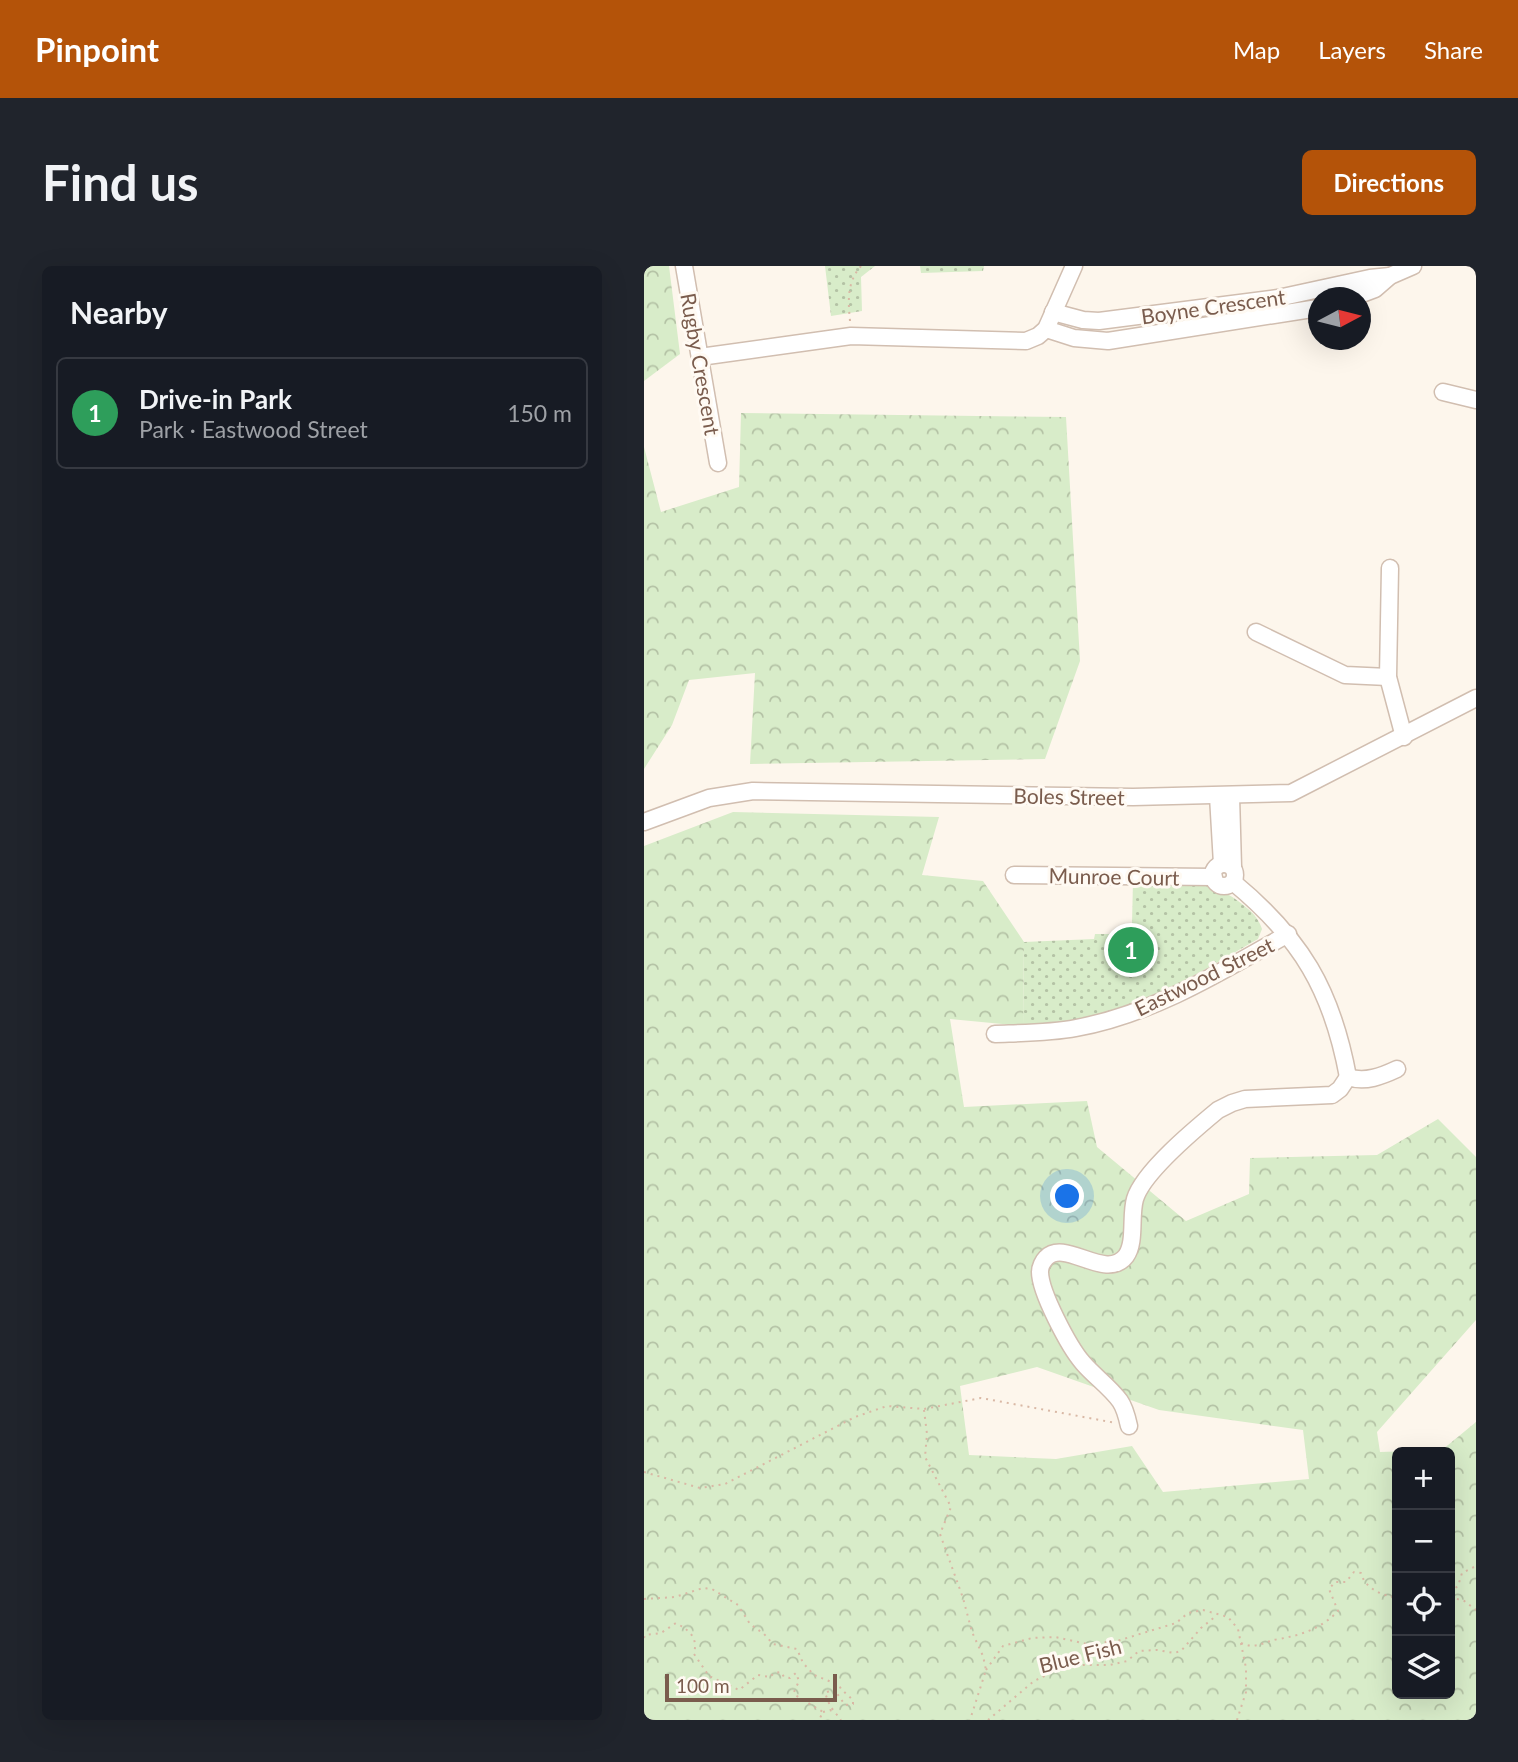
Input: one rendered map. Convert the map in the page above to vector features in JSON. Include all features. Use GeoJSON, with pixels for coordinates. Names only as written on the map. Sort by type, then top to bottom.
{"type":"FeatureCollection","features":[{"type":"Feature","properties":{"kind":"street","name":"Rugby Crescent"},"geometry":{"type":"LineString","coordinates":[[684,266],[718,463]]}},
{"type":"Feature","properties":{"kind":"street"},"geometry":{"type":"LineString","coordinates":[[700,357],[850,336],[1026,341],[1046,329],[1074,266]]}},
{"type":"Feature","properties":{"kind":"street","name":"Boyne Crescent"},"geometry":{"type":"LineString","coordinates":[[1371,290],[1390,276],[1413,266]]}},
{"type":"Feature","properties":{"kind":"street","name":"Boyne Crescent"},"geometry":{"type":"LineString","coordinates":[[1053,312],[1099,321],[1278,298],[1390,276]]}},
{"type":"Feature","properties":{"kind":"street","name":"Boyne Crescent"},"geometry":{"type":"LineString","coordinates":[[1046,329],[1074,338],[1108,341],[1308,310]]}},
{"type":"Feature","properties":{"kind":"street"},"geometry":{"type":"LineString","coordinates":[[1443,392],[1476,400]]}},
{"type":"Feature","properties":{"kind":"street"},"geometry":{"type":"LineString","coordinates":[[1390,568],[1388,677],[1404,737]]}},
{"type":"Feature","properties":{"kind":"street"},"geometry":{"type":"LineString","coordinates":[[1256,632],[1345,675],[1388,677]]}},
{"type":"Feature","properties":{"kind":"street","name":"Boles Street"},"geometry":{"type":"LineString","coordinates":[[644,822],[709,798],[753,791],[1225,796],[1291,793],[1476,698]]}},
{"type":"Feature","properties":{"kind":"street"},"geometry":{"type":"LineString","coordinates":[[1129,1426],[1120,1401],[1072,1349],[1042,1284],[1042,1264],[1048,1256],[1058,1253],[1074,1255],[1098,1264],[1111,1265],[1121,1261],[1130,1245],[1135,1200],[1146,1178],[1218,1110],[1238,1101],[1257,1098],[1325,1096],[1340,1089],[1348,1077],[1335,1022],[1309,965],[1288,934],[1258,902],[1225,873],[1225,796]]}},
{"type":"Feature","properties":{"kind":"street","name":"Munroe Court"},"geometry":{"type":"LineString","coordinates":[[1014,875],[1225,873]]}},
{"type":"Feature","properties":{"kind":"street","name":"Eastwood Street"},"geometry":{"type":"LineString","coordinates":[[995,1034],[1076,1028],[1125,1016],[1180,992],[1288,934]]}},
{"type":"Feature","properties":{"kind":"street"},"geometry":{"type":"LineString","coordinates":[[1348,1077],[1354,1080],[1371,1079],[1397,1069]]}},
{"type":"Feature","properties":{"kind":"path"},"geometry":{"type":"LineString","coordinates":[[850,336],[848,296],[852,277],[861,266]]}},
{"type":"Feature","properties":{"kind":"path"},"geometry":{"type":"LineString","coordinates":[[644,1472],[700,1488],[724,1484],[855,1417],[887,1405],[924,1409],[981,1398],[1129,1426]]}},
{"type":"Feature","properties":{"kind":"path"},"geometry":{"type":"LineString","coordinates":[[924,1409],[927,1434],[925,1457],[951,1507],[940,1534],[986,1670]]}},
{"type":"Feature","properties":{"kind":"path"},"geometry":{"type":"LineString","coordinates":[[1455,1588],[1462,1573],[1476,1566]]}},
{"type":"Feature","properties":{"kind":"path"},"geometry":{"type":"LineString","coordinates":[[1240,1643],[1259,1647],[1276,1639],[1291,1638],[1306,1630],[1314,1630],[1328,1622],[1338,1611],[1329,1589],[1335,1582],[1346,1582],[1354,1572],[1360,1573],[1365,1584],[1392,1597]]}},
{"type":"Feature","properties":{"kind":"path"},"geometry":{"type":"LineString","coordinates":[[644,1599],[675,1597],[705,1588],[719,1591],[738,1605],[750,1625],[773,1644],[797,1649],[803,1663],[814,1675],[839,1685],[853,1700],[853,1704],[845,1705],[834,1689],[825,1693],[841,1720]]}},
{"type":"Feature","properties":{"kind":"path"},"geometry":{"type":"LineString","coordinates":[[1455,1599],[1462,1600],[1476,1610]]}},
{"type":"Feature","properties":{"kind":"path"},"geometry":{"type":"LineString","coordinates":[[970,1720],[986,1670],[1003,1646],[1032,1638],[1055,1637],[1087,1644],[1117,1641],[1176,1623],[1188,1613],[1203,1610],[1228,1617],[1238,1629],[1246,1692],[1237,1720]]}},
{"type":"Feature","properties":{"kind":"path","name":"Blue Fish"},"geometry":{"type":"LineString","coordinates":[[988,1720],[1034,1681],[1055,1671],[1081,1665],[1110,1665],[1127,1661],[1139,1651],[1181,1651],[1201,1628],[1217,1615]]}},
{"type":"Feature","properties":{"kind":"path"},"geometry":{"type":"LineString","coordinates":[[644,1638],[645,1635],[661,1633],[676,1623],[692,1633],[696,1643],[694,1654],[709,1676],[739,1690],[758,1675],[770,1677],[781,1672],[790,1678],[796,1672],[799,1681],[795,1695],[823,1712],[835,1712]]}},
{"type":"Feature","properties":{"kind":"path"},"geometry":{"type":"LineString","coordinates":[[819,1720],[823,1712]]}},
{"type":"Feature","properties":{"kind":"green space"},"geometry":{"type":"Polygon","coordinates":[[[644,266],[669,266],[680,354],[644,381],[644,266]]]}},
{"type":"Feature","properties":{"kind":"green space"},"geometry":{"type":"Polygon","coordinates":[[[825,266],[875,266],[861,277],[862,311],[831,316],[825,266]]]}},
{"type":"Feature","properties":{"kind":"green space"},"geometry":{"type":"Polygon","coordinates":[[[920,266],[984,266],[983,271],[921,273],[920,266]]]}},
{"type":"Feature","properties":{"kind":"green space"},"geometry":{"type":"Polygon","coordinates":[[[741,413],[1066,417],[1080,661],[1045,759],[750,764],[755,673],[689,680],[672,725],[644,769],[644,447],[661,512],[739,487],[741,413]]]}},
{"type":"Feature","properties":{"kind":"green space"},"geometry":{"type":"Polygon","coordinates":[[[733,812],[939,817],[922,875],[983,881],[1024,942],[1023,1026],[950,1019],[964,1107],[1087,1101],[1097,1147],[1186,1221],[1249,1194],[1250,1158],[1377,1155],[1438,1119],[1476,1157],[1476,1320],[1377,1432],[1380,1452],[1392,1452],[1392,1699],[1455,1699],[1455,1447],[1446,1447],[1476,1422],[1476,1720],[644,1720],[644,846],[733,812]],[[1037,1367],[960,1386],[969,1455],[1056,1459],[1132,1446],[1163,1492],[1309,1479],[1303,1430],[1159,1410],[1037,1367]]]}},
{"type":"Feature","properties":{"kind":"green space"},"geometry":{"type":"Polygon","coordinates":[[[1133,882],[1190,883],[1217,890],[1242,904],[1254,915],[1262,929],[1258,939],[1170,988],[1125,1007],[1077,1021],[1023,1026],[1024,942],[1094,939],[1095,934],[1125,934],[1132,923],[1133,882]]]}},
{"type":"Feature","properties":{"kind":"place","name":"Drive-in Park"},"geometry":{"type":"Point","coordinates":[1131,950]}}]}
